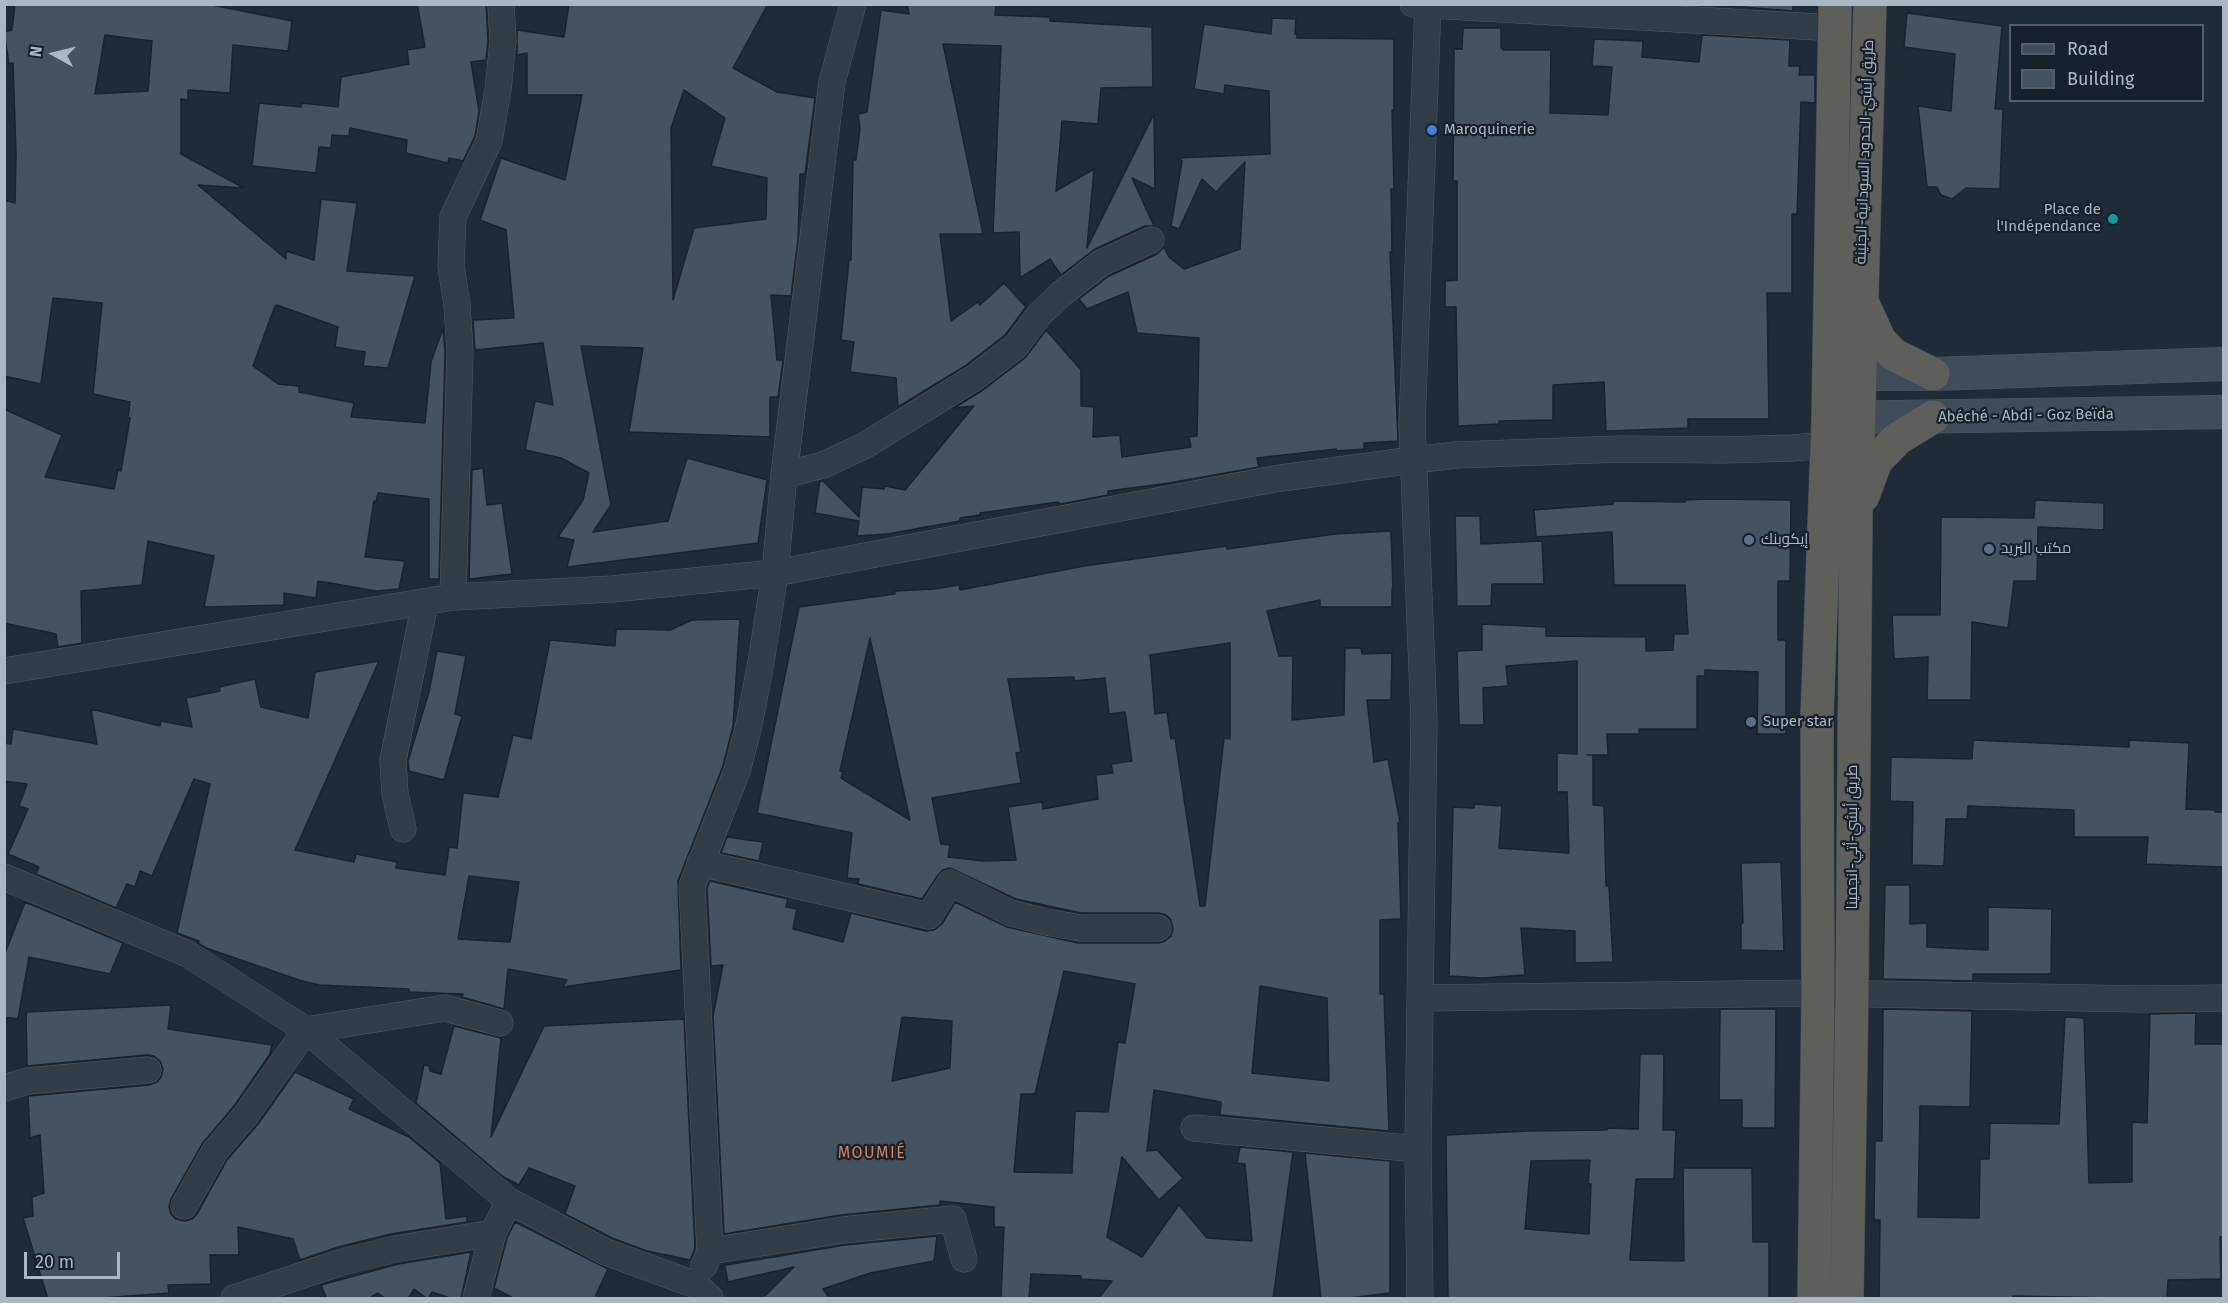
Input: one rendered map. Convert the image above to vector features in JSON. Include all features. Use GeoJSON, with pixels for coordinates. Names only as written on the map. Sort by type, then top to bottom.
{"type":"FeatureCollection","features":[{"type":"Feature","properties":{"kind":"highway"},"geometry":{"type":"LineString","coordinates":[[1814,1299],[1818,993],[1817,717],[1827,431],[1835,16]]}},
{"type":"Feature","properties":{"kind":"highway","name":"طريق أبشي-الحدود السودانية-الجنينة"},"geometry":{"type":"LineString","coordinates":[[1860,375],[1869,17]]}},
{"type":"Feature","properties":{"kind":"highway"},"geometry":{"type":"LineString","coordinates":[[1861,300],[1880,340],[1894,355],[1933,374]]}},
{"type":"Feature","properties":{"kind":"highway","name":"طريق أبشي-أتي-انجمينا"},"geometry":{"type":"LineString","coordinates":[[1847,1299],[1856,514],[1860,375]]}},
{"type":"Feature","properties":{"kind":"highway"},"geometry":{"type":"LineString","coordinates":[[1856,514],[1876,461],[1897,439],[1933,417]]}},
{"type":"Feature","properties":{"kind":"main road"},"geometry":{"type":"LineString","coordinates":[[1828,374],[1933,374],[2223,364]]}},
{"type":"Feature","properties":{"kind":"main road","name":"Abéché - Abdi - Goz Beïda"},"geometry":{"type":"LineString","coordinates":[[1827,431],[1860,417],[2223,412]]}},
{"type":"Feature","properties":{"kind":"street"},"geometry":{"type":"LineString","coordinates":[[453,597],[460,352],[457,305],[451,266],[453,217],[489,141],[498,90],[503,41],[501,4]]}},
{"type":"Feature","properties":{"kind":"street"},"geometry":{"type":"LineString","coordinates":[[4,876],[188,954],[306,1030],[509,1201],[606,1252],[703,1292],[710,1251],[692,886],[737,771],[749,725],[775,573],[784,476],[832,82],[853,4]]}},
{"type":"Feature","properties":{"kind":"street"},"geometry":{"type":"LineString","coordinates":[[1420,1299],[1418,1149],[1424,719],[1412,425],[1423,5],[1869,17]]}},
{"type":"Feature","properties":{"kind":"street"},"geometry":{"type":"LineString","coordinates":[[784,476],[823,465],[864,446],[974,378],[1016,346],[1039,315],[1061,294],[1101,263],[1151,240]]}},
{"type":"Feature","properties":{"kind":"street"},"geometry":{"type":"LineString","coordinates":[[4,671],[453,597],[612,589],[775,573],[1274,479],[1413,459],[1457,455],[1620,449],[1723,450],[1827,431]]}},
{"type":"Feature","properties":{"kind":"street"},"geometry":{"type":"LineString","coordinates":[[403,830],[395,794],[393,760],[425,603]]}},
{"type":"Feature","properties":{"kind":"street"},"geometry":{"type":"LineString","coordinates":[[700,863],[929,916],[950,883],[1011,913],[1046,922],[1080,928],[1158,928]]}},
{"type":"Feature","properties":{"kind":"street"},"geometry":{"type":"LineString","coordinates":[[1421,998],[1818,993],[2140,999],[2223,998]]}},
{"type":"Feature","properties":{"kind":"street"},"geometry":{"type":"LineString","coordinates":[[184,1206],[215,1151],[246,1115],[306,1030],[445,1008],[500,1023]]}},
{"type":"Feature","properties":{"kind":"street"},"geometry":{"type":"LineString","coordinates":[[4,1088],[28,1081],[148,1070]]}},
{"type":"Feature","properties":{"kind":"street"},"geometry":{"type":"LineString","coordinates":[[1194,1128],[1418,1149]]}},
{"type":"Feature","properties":{"kind":"street"},"geometry":{"type":"LineString","coordinates":[[476,1299],[493,1233],[509,1201]]}},
{"type":"Feature","properties":{"kind":"street"},"geometry":{"type":"LineString","coordinates":[[710,1251],[843,1230],[953,1219],[964,1259]]}},
{"type":"Feature","properties":{"kind":"street"},"geometry":{"type":"LineString","coordinates":[[234,1299],[342,1262],[395,1249],[493,1233]]}},
{"type":"Feature","properties":{"kind":"building"},"geometry":{"type":"Polygon","coordinates":[[[15,4],[207,4],[292,21],[288,51],[233,45],[230,93],[188,90],[188,100],[181,99],[181,154],[244,188],[198,185],[286,259],[286,251],[314,260],[321,199],[357,203],[347,271],[415,276],[388,368],[363,366],[365,352],[335,347],[338,327],[277,305],[253,366],[278,384],[299,386],[299,392],[354,403],[351,417],[425,423],[431,362],[443,328],[445,352],[439,579],[429,579],[429,499],[378,493],[376,502],[374,501],[365,557],[405,561],[399,589],[376,591],[318,581],[316,598],[284,593],[284,605],[204,607],[214,556],[148,541],[142,585],[81,591],[82,643],[58,647],[56,634],[4,623],[4,409],[62,435],[45,477],[114,489],[118,470],[121,471],[130,418],[128,417],[130,402],[93,394],[102,303],[53,298],[41,384],[4,376],[4,200],[15,203],[16,154],[13,63],[9,64],[4,32],[12,30],[15,4]],[[105,35],[95,94],[148,91],[152,41],[105,35]]]}},
{"type":"Feature","properties":{"kind":"building"},"geometry":{"type":"Polygon","coordinates":[[[417,4],[486,4],[488,41],[486,60],[471,62],[479,111],[475,136],[463,161],[449,158],[448,163],[406,153],[407,140],[350,128],[349,136],[332,135],[331,148],[319,147],[316,173],[252,166],[259,103],[301,107],[302,103],[338,107],[341,77],[409,64],[407,50],[425,47],[417,4]]]}},
{"type":"Feature","properties":{"kind":"building"},"geometry":{"type":"Polygon","coordinates":[[[569,4],[768,4],[733,68],[777,92],[815,98],[805,174],[800,174],[798,239],[791,296],[771,295],[777,360],[783,360],[778,397],[770,397],[770,437],[629,432],[643,348],[581,346],[611,505],[593,532],[668,521],[687,458],[767,480],[758,543],[567,567],[574,540],[558,537],[583,500],[589,473],[561,458],[525,450],[535,401],[553,405],[543,343],[475,350],[473,320],[514,318],[506,230],[480,220],[501,158],[565,180],[582,95],[527,95],[527,53],[517,55],[517,30],[564,37],[569,4]],[[684,90],[671,128],[673,300],[694,228],[766,219],[767,178],[711,166],[725,118],[684,90]]]}},
{"type":"Feature","properties":{"kind":"building"},"geometry":{"type":"Polygon","coordinates":[[[907,4],[996,4],[995,15],[1050,17],[1050,21],[1152,27],[1153,87],[1101,88],[1098,124],[1062,121],[1056,191],[1094,169],[1087,248],[1154,114],[1155,189],[1132,178],[1154,226],[1145,226],[1095,249],[1061,275],[1050,259],[1020,278],[1019,232],[993,233],[1001,46],[943,44],[983,234],[940,234],[951,321],[978,302],[980,305],[1004,283],[1026,307],[1005,335],[965,366],[898,407],[896,378],[850,372],[854,342],[841,340],[849,260],[851,260],[853,160],[856,160],[860,129],[858,114],[867,112],[881,10],[909,14],[907,4]]]}},
{"type":"Feature","properties":{"kind":"building"},"geometry":{"type":"Polygon","coordinates":[[[1705,4],[1793,4],[1793,11],[1705,4]]]}},
{"type":"Feature","properties":{"kind":"building"},"geometry":{"type":"Polygon","coordinates":[[[1907,13],[2002,26],[1995,109],[2003,109],[2000,189],[1966,188],[1952,199],[1941,195],[1937,187],[1927,187],[1918,106],[1951,111],[1955,54],[1904,47],[1907,13]]]}},
{"type":"Feature","properties":{"kind":"building"},"geometry":{"type":"Polygon","coordinates":[[[1272,18],[1296,19],[1297,38],[1394,39],[1394,110],[1392,110],[1394,189],[1391,189],[1392,252],[1390,252],[1398,441],[1364,443],[1364,449],[1336,451],[1336,449],[1257,458],[1259,467],[1108,491],[1108,495],[1061,504],[1058,502],[980,513],[980,515],[960,518],[960,521],[887,534],[857,536],[859,521],[815,513],[820,481],[823,481],[859,517],[862,487],[884,489],[885,486],[905,490],[974,406],[954,408],[983,390],[1025,358],[1046,330],[1081,370],[1081,406],[1094,407],[1093,437],[1120,435],[1122,457],[1191,447],[1189,437],[1197,436],[1199,338],[1137,333],[1128,292],[1087,309],[1079,299],[1109,276],[1157,254],[1164,247],[1169,257],[1184,269],[1240,249],[1245,162],[1216,192],[1202,179],[1179,229],[1171,226],[1182,161],[1178,158],[1270,154],[1269,91],[1225,85],[1224,94],[1194,89],[1204,24],[1271,34],[1272,18]]]}},
{"type":"Feature","properties":{"kind":"building"},"geometry":{"type":"Polygon","coordinates":[[[1463,28],[1501,28],[1501,48],[1503,50],[1551,50],[1550,113],[1608,115],[1612,67],[1592,66],[1594,39],[1643,41],[1642,57],[1699,62],[1702,35],[1790,40],[1789,66],[1800,66],[1799,75],[1815,75],[1815,103],[1801,102],[1797,214],[1792,214],[1792,293],[1767,293],[1769,419],[1688,419],[1688,428],[1606,431],[1604,382],[1553,385],[1553,420],[1499,421],[1499,424],[1458,426],[1456,307],[1445,307],[1445,281],[1457,280],[1457,181],[1453,181],[1454,49],[1462,49],[1463,28]]]}},
{"type":"Feature","properties":{"kind":"building"},"geometry":{"type":"Polygon","coordinates":[[[483,468],[487,505],[502,503],[512,574],[469,579],[472,470],[483,468]]]}},
{"type":"Feature","properties":{"kind":"building"},"geometry":{"type":"Polygon","coordinates":[[[1791,500],[1790,581],[1778,581],[1778,640],[1786,640],[1786,734],[1757,734],[1758,672],[1705,670],[1705,676],[1697,676],[1697,729],[1639,729],[1639,734],[1607,734],[1608,755],[1593,755],[1593,805],[1604,806],[1606,886],[1609,886],[1613,962],[1575,963],[1575,931],[1521,928],[1525,975],[1482,978],[1449,976],[1453,807],[1474,808],[1474,804],[1502,806],[1499,848],[1569,853],[1567,792],[1557,792],[1557,753],[1577,754],[1577,661],[1506,666],[1508,686],[1483,688],[1484,725],[1459,725],[1457,651],[1482,650],[1482,624],[1546,627],[1546,636],[1646,637],[1646,651],[1673,650],[1674,634],[1688,634],[1685,585],[1614,585],[1612,532],[1536,537],[1534,510],[1613,504],[1613,501],[1791,500]]]}},
{"type":"Feature","properties":{"kind":"building"},"geometry":{"type":"Polygon","coordinates":[[[2035,500],[2104,503],[2104,530],[2038,527],[2037,581],[2014,581],[2008,628],[1972,622],[1971,700],[1927,700],[1928,657],[1894,659],[1892,615],[1940,615],[1941,517],[2034,518],[2035,500]]]}},
{"type":"Feature","properties":{"kind":"building"},"geometry":{"type":"Polygon","coordinates":[[[1455,516],[1480,516],[1481,544],[1542,541],[1544,584],[1492,584],[1491,606],[1457,606],[1455,516]]]}},
{"type":"Feature","properties":{"kind":"building"},"geometry":{"type":"Polygon","coordinates":[[[1391,531],[1392,607],[1320,607],[1320,600],[1267,611],[1279,656],[1293,656],[1292,720],[1344,715],[1345,648],[1361,648],[1362,654],[1392,653],[1391,700],[1367,700],[1374,762],[1388,759],[1400,822],[1398,823],[1401,919],[1380,920],[1380,994],[1384,994],[1389,1131],[1220,1115],[1221,1102],[1154,1090],[1147,1151],[1157,1150],[1183,1178],[1159,1200],[1122,1157],[1107,1237],[1142,1257],[1179,1205],[1207,1238],[1252,1241],[1245,1164],[1237,1163],[1240,1147],[1293,1152],[1273,1299],[1098,1299],[1112,1281],[1081,1279],[1081,1276],[1031,1274],[1029,1299],[1001,1299],[1004,1227],[994,1227],[994,1207],[940,1201],[940,1205],[841,1215],[724,1234],[713,1016],[723,965],[711,966],[707,888],[710,881],[788,899],[786,907],[797,909],[793,929],[843,942],[851,913],[926,931],[934,930],[942,924],[955,902],[1007,927],[1078,943],[1159,943],[1171,936],[1173,929],[1171,920],[1159,913],[1081,913],[1016,899],[950,868],[938,875],[922,899],[858,884],[859,879],[847,878],[852,833],[757,813],[799,607],[895,594],[895,591],[959,585],[960,590],[1084,566],[1335,534],[1391,531]],[[870,638],[840,771],[843,772],[841,778],[910,820],[870,638]],[[1230,643],[1150,655],[1155,714],[1167,712],[1171,739],[1175,738],[1200,906],[1205,906],[1224,738],[1230,739],[1230,643]],[[1074,677],[1008,679],[1021,752],[1016,753],[1021,783],[932,798],[941,844],[950,845],[948,857],[984,861],[1016,860],[1008,807],[1042,802],[1043,809],[1098,799],[1096,775],[1113,773],[1111,764],[1132,761],[1125,712],[1109,714],[1105,678],[1074,681],[1074,677]],[[1064,971],[1035,1094],[1021,1094],[1014,1172],[1072,1173],[1075,1111],[1108,1112],[1118,1042],[1125,1043],[1135,984],[1064,971]],[[1260,986],[1252,1073],[1329,1081],[1327,998],[1260,986]],[[902,1017],[892,1081],[950,1068],[952,1021],[902,1017]]]}},
{"type":"Feature","properties":{"kind":"building"},"geometry":{"type":"Polygon","coordinates":[[[740,619],[733,726],[723,766],[678,881],[681,970],[563,987],[567,980],[508,969],[504,1009],[462,997],[463,994],[319,985],[206,948],[198,943],[199,941],[177,933],[210,784],[194,779],[152,876],[140,871],[135,887],[127,884],[116,908],[36,874],[39,867],[8,854],[28,809],[19,806],[27,784],[4,781],[4,743],[11,744],[13,729],[97,744],[91,709],[160,726],[161,721],[192,727],[186,698],[220,691],[219,687],[255,679],[261,707],[308,718],[315,672],[379,661],[295,850],[354,862],[356,854],[397,862],[396,868],[445,875],[449,847],[457,848],[463,793],[498,797],[513,735],[531,739],[550,640],[615,646],[616,629],[670,630],[692,620],[740,619]],[[469,876],[458,939],[510,942],[519,882],[469,876]]]}},
{"type":"Feature","properties":{"kind":"building"},"geometry":{"type":"Polygon","coordinates":[[[437,651],[466,656],[455,714],[462,716],[444,780],[409,771],[408,761],[429,692],[437,651]]]}},
{"type":"Feature","properties":{"kind":"building"},"geometry":{"type":"Polygon","coordinates":[[[1973,740],[2129,747],[2129,740],[2189,743],[2186,809],[2223,812],[2223,867],[2146,864],[2148,837],[2074,837],[2074,810],[1968,806],[1967,819],[1946,819],[1944,866],[1912,865],[1913,802],[1890,801],[1891,757],[1972,759],[1973,740]]]}},
{"type":"Feature","properties":{"kind":"building"},"geometry":{"type":"Polygon","coordinates":[[[727,837],[763,842],[759,861],[721,853],[727,837]]]}},
{"type":"Feature","properties":{"kind":"building"},"geometry":{"type":"Polygon","coordinates":[[[1781,862],[1784,951],[1741,950],[1741,923],[1743,923],[1741,863],[1781,862]]]}},
{"type":"Feature","properties":{"kind":"building"},"geometry":{"type":"Polygon","coordinates":[[[1885,885],[1910,885],[1910,924],[1927,923],[1927,947],[1988,950],[1988,907],[2052,909],[2051,974],[1973,974],[1973,981],[1883,979],[1885,885]]]}},
{"type":"Feature","properties":{"kind":"building"},"geometry":{"type":"Polygon","coordinates":[[[25,902],[123,943],[110,974],[29,957],[18,1019],[4,1017],[4,956],[25,902]]]}},
{"type":"Feature","properties":{"kind":"building"},"geometry":{"type":"Polygon","coordinates":[[[171,1005],[168,1029],[272,1045],[270,1054],[234,1106],[202,1144],[171,1199],[169,1207],[176,1219],[185,1221],[197,1214],[227,1160],[258,1124],[295,1072],[354,1099],[349,1109],[409,1137],[440,1163],[446,1219],[467,1216],[467,1222],[391,1234],[338,1247],[300,1260],[293,1239],[238,1227],[239,1255],[210,1255],[211,1284],[168,1285],[169,1293],[88,1299],[48,1299],[23,1218],[33,1216],[32,1197],[44,1193],[40,1135],[30,1138],[28,1096],[149,1085],[157,1082],[163,1069],[160,1061],[154,1056],[147,1055],[27,1066],[26,1012],[171,1005]]]}},
{"type":"Feature","properties":{"kind":"building"},"geometry":{"type":"Polygon","coordinates":[[[1720,1009],[1776,1009],[1775,1128],[1742,1128],[1742,1100],[1719,1100],[1720,1009]]]}},
{"type":"Feature","properties":{"kind":"building"},"geometry":{"type":"Polygon","coordinates":[[[1883,1009],[1972,1011],[1970,1107],[1920,1106],[1918,1217],[1979,1218],[1980,1159],[1989,1159],[1990,1123],[2059,1124],[2065,1017],[2084,1018],[2089,1183],[2132,1182],[2132,1122],[2147,1123],[2150,1014],[2196,1013],[2195,1044],[2223,1044],[2221,1279],[2168,1280],[2167,1299],[2013,1296],[2013,1299],[1879,1299],[1880,1220],[1874,1220],[1875,1141],[1882,1141],[1883,1009]]]}},
{"type":"Feature","properties":{"kind":"building"},"geometry":{"type":"Polygon","coordinates":[[[684,1019],[695,1248],[690,1260],[647,1251],[612,1238],[565,1214],[575,1186],[529,1168],[519,1185],[502,1176],[416,1103],[424,1065],[429,1066],[430,1071],[441,1074],[454,1026],[501,1038],[491,1137],[544,1026],[684,1019]]]}},
{"type":"Feature","properties":{"kind":"building"},"geometry":{"type":"Polygon","coordinates":[[[1640,1054],[1664,1054],[1663,1130],[1676,1130],[1674,1179],[1636,1179],[1630,1260],[1684,1261],[1683,1168],[1752,1168],[1753,1242],[1769,1242],[1769,1299],[1448,1299],[1446,1135],[1607,1130],[1607,1128],[1638,1129],[1640,1054]],[[1590,1160],[1531,1161],[1525,1229],[1589,1234],[1591,1184],[1588,1184],[1590,1160]]]}},
{"type":"Feature","properties":{"kind":"building"},"geometry":{"type":"Polygon","coordinates":[[[1305,1153],[1390,1161],[1390,1293],[1321,1299],[1305,1153]]]}},
{"type":"Feature","properties":{"kind":"building"},"geometry":{"type":"Polygon","coordinates":[[[515,1222],[608,1269],[594,1299],[515,1299],[494,1288],[507,1238],[515,1222]]]}},
{"type":"Feature","properties":{"kind":"building"},"geometry":{"type":"Polygon","coordinates":[[[937,1236],[934,1261],[870,1273],[823,1289],[830,1299],[762,1299],[794,1267],[728,1282],[725,1267],[720,1266],[845,1245],[937,1236]]]}},
{"type":"Feature","properties":{"kind":"building"},"geometry":{"type":"Polygon","coordinates":[[[471,1252],[461,1299],[453,1299],[432,1292],[428,1299],[414,1289],[408,1299],[386,1299],[378,1293],[368,1299],[327,1299],[321,1285],[398,1264],[471,1252]]]}},
{"type":"Feature","properties":{"kind":"place","name":"Maroquinerie"},"geometry":{"type":"Point","coordinates":[1432,130]}},
{"type":"Feature","properties":{"kind":"place","name":"Place de l'Indépendance"},"geometry":{"type":"Point","coordinates":[2113,219]}},
{"type":"Feature","properties":{"kind":"place","name":"إيكوبنك"},"geometry":{"type":"Point","coordinates":[1749,540]}},
{"type":"Feature","properties":{"kind":"place","name":"مكتب البريد"},"geometry":{"type":"Point","coordinates":[1989,549]}},
{"type":"Feature","properties":{"kind":"place","name":"Super star"},"geometry":{"type":"Point","coordinates":[1751,722]}},
{"type":"Feature","properties":{"kind":"district","name":"MOUMIÉ"},"geometry":{"type":"Point","coordinates":[872,1154]}}]}
